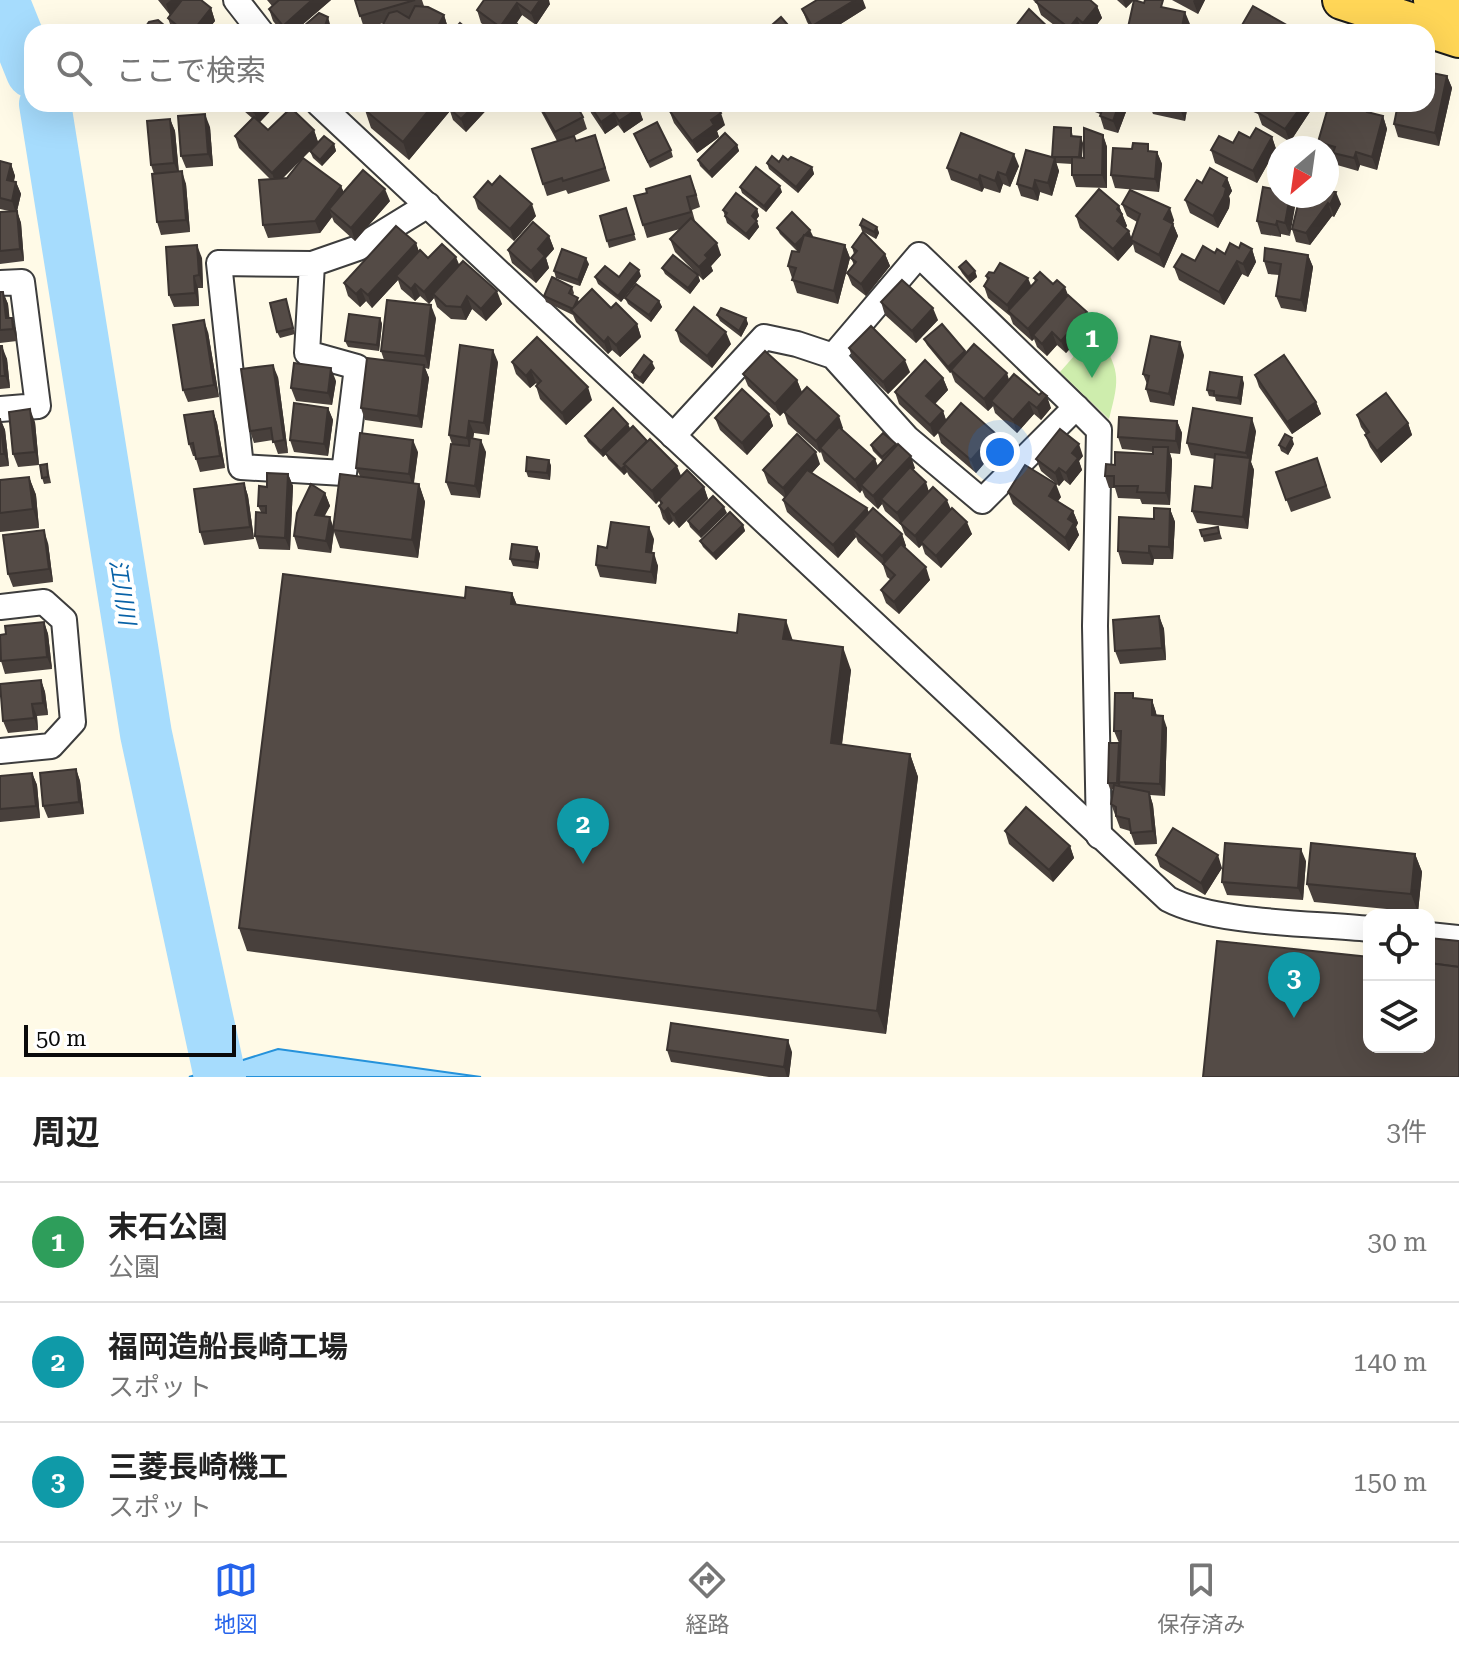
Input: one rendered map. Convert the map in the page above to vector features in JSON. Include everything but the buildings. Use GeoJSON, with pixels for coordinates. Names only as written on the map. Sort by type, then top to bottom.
{"type":"FeatureCollection","features":[{"type":"Feature","properties":{"kind":"main road"},"geometry":{"type":"LineString","coordinates":[[1342,0],[1416,24]]}},
{"type":"Feature","properties":{"kind":"main road"},"geometry":{"type":"LineString","coordinates":[[1433,0],[1459,7]]}},
{"type":"Feature","properties":{"kind":"main road"},"geometry":{"type":"LineString","coordinates":[[1435,30],[1459,38]]}},
{"type":"Feature","properties":{"kind":"street"},"geometry":{"type":"LineString","coordinates":[[236,0],[255,24]]}},
{"type":"Feature","properties":{"kind":"street"},"geometry":{"type":"LineString","coordinates":[[328,112],[1168,899],[1186,909],[1363,928]]}},
{"type":"Feature","properties":{"kind":"street"},"geometry":{"type":"LineString","coordinates":[[312,264],[307,353],[357,367],[344,473],[241,467],[219,263],[312,264],[358,248],[428,205]]}},
{"type":"Feature","properties":{"kind":"street"},"geometry":{"type":"LineString","coordinates":[[833,356],[919,255],[1099,430],[1095,626],[1099,836]]}},
{"type":"Feature","properties":{"kind":"street"},"geometry":{"type":"LineString","coordinates":[[0,283],[22,282],[38,406],[0,409]]}},
{"type":"Feature","properties":{"kind":"street"},"geometry":{"type":"LineString","coordinates":[[673,436],[764,337],[833,356],[907,438],[982,501],[1076,407]]}},
{"type":"Feature","properties":{"kind":"street"},"geometry":{"type":"LineString","coordinates":[[0,607],[44,602],[64,620],[73,722],[51,746],[0,751]]}},
{"type":"Feature","properties":{"kind":"street"},"geometry":{"type":"LineString","coordinates":[[1435,936],[1459,938]]}},
{"type":"Feature","properties":{"kind":"green space"},"geometry":{"type":"Polygon","coordinates":[[[1097,330],[1116,373],[1109,419],[1060,372],[1097,330]]]}},
{"type":"Feature","properties":{"kind":"water"},"geometry":{"type":"Polygon","coordinates":[[[278,1049],[481,1077],[189,1077],[278,1049]]]}},
{"type":"Feature","properties":{"kind":"waterway","name":"江川川"},"geometry":{"type":"LineString","coordinates":[[3,0],[24,52]]}},
{"type":"Feature","properties":{"kind":"waterway","name":"江川川"},"geometry":{"type":"LineString","coordinates":[[46,112],[146,734],[220,1077]]}},
{"type":"Feature","properties":{"kind":"place","name":"末石公園"},"geometry":{"type":"Point","coordinates":[1092,378]}},
{"type":"Feature","properties":{"kind":"place","name":"福岡造船長崎工場"},"geometry":{"type":"Point","coordinates":[583,864]}},
{"type":"Feature","properties":{"kind":"place","name":"三菱長崎機工"},"geometry":{"type":"Point","coordinates":[1294,1018]}}]}
